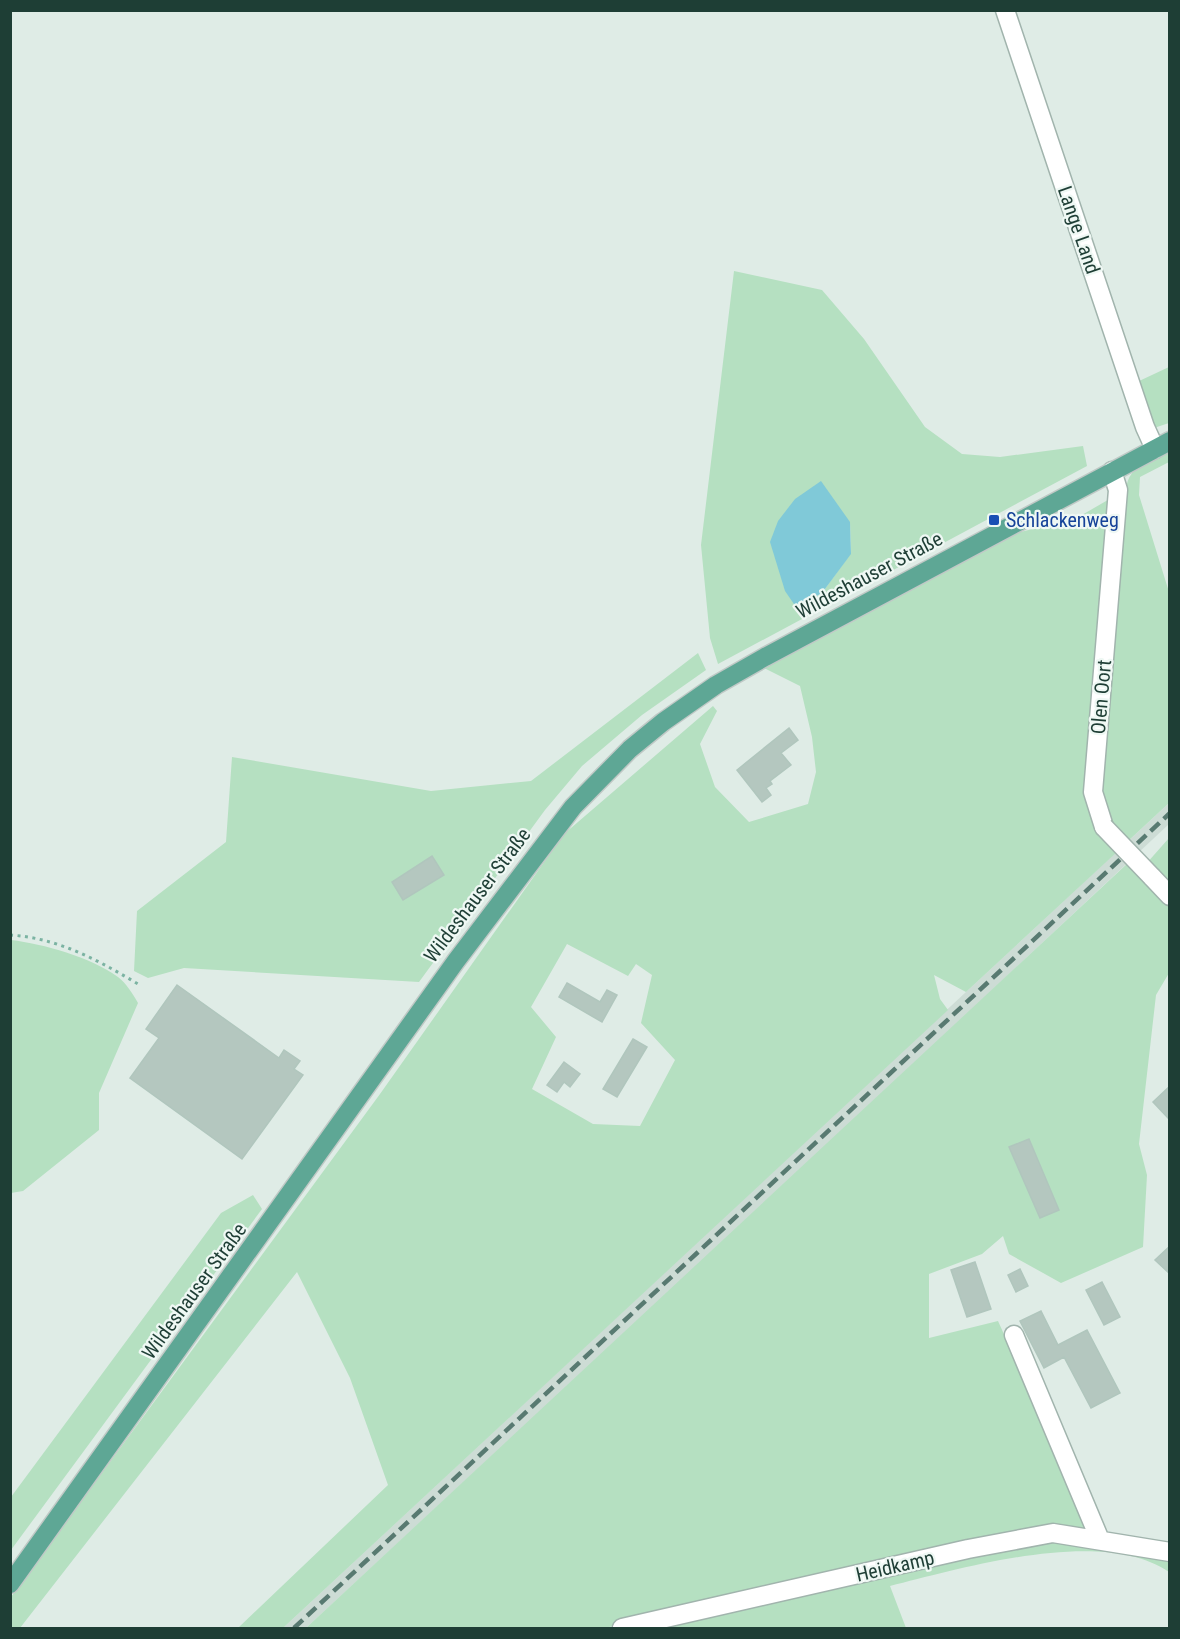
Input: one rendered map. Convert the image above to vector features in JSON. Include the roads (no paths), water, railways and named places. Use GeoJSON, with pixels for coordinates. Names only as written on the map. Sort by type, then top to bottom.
{"type":"FeatureCollection","features":[{"type":"Feature","properties":{"kind":"main road","name":"Wildeshauser Straße"},"geometry":{"type":"LineString","coordinates":[[10,1584],[456,961],[555,828],[591,787],[638,742],[716,685],[1162,445]]}},
{"type":"Feature","properties":{"kind":"street","name":"Lange Land"},"geometry":{"type":"LineString","coordinates":[[1005,10],[1145,427],[1162,445]]}},
{"type":"Feature","properties":{"kind":"street","name":"Olen Oort"},"geometry":{"type":"LineString","coordinates":[[1112,471],[1118,490],[1093,792],[1104,827],[1170,896]]}},
{"type":"Feature","properties":{"kind":"street"},"geometry":{"type":"LineString","coordinates":[[1014,1335],[1058,1435],[1100,1540]]}},
{"type":"Feature","properties":{"kind":"street","name":"Heidkamp"},"geometry":{"type":"LineString","coordinates":[[622,1629],[989,1545],[1053,1533],[1170,1552]]}},
{"type":"Feature","properties":{"kind":"water"},"geometry":{"type":"Polygon","coordinates":[[[821,481],[850,522],[851,554],[822,593],[796,607],[785,591],[770,542],[778,521],[795,499],[821,481]]]}},
{"type":"Feature","properties":{"kind":"railway"},"geometry":{"type":"LineString","coordinates":[[294,1628],[1170,813]]}},
{"type":"Feature","properties":{"kind":"place","name":"Schlackenweg"},"geometry":{"type":"Point","coordinates":[994,520]}}]}
